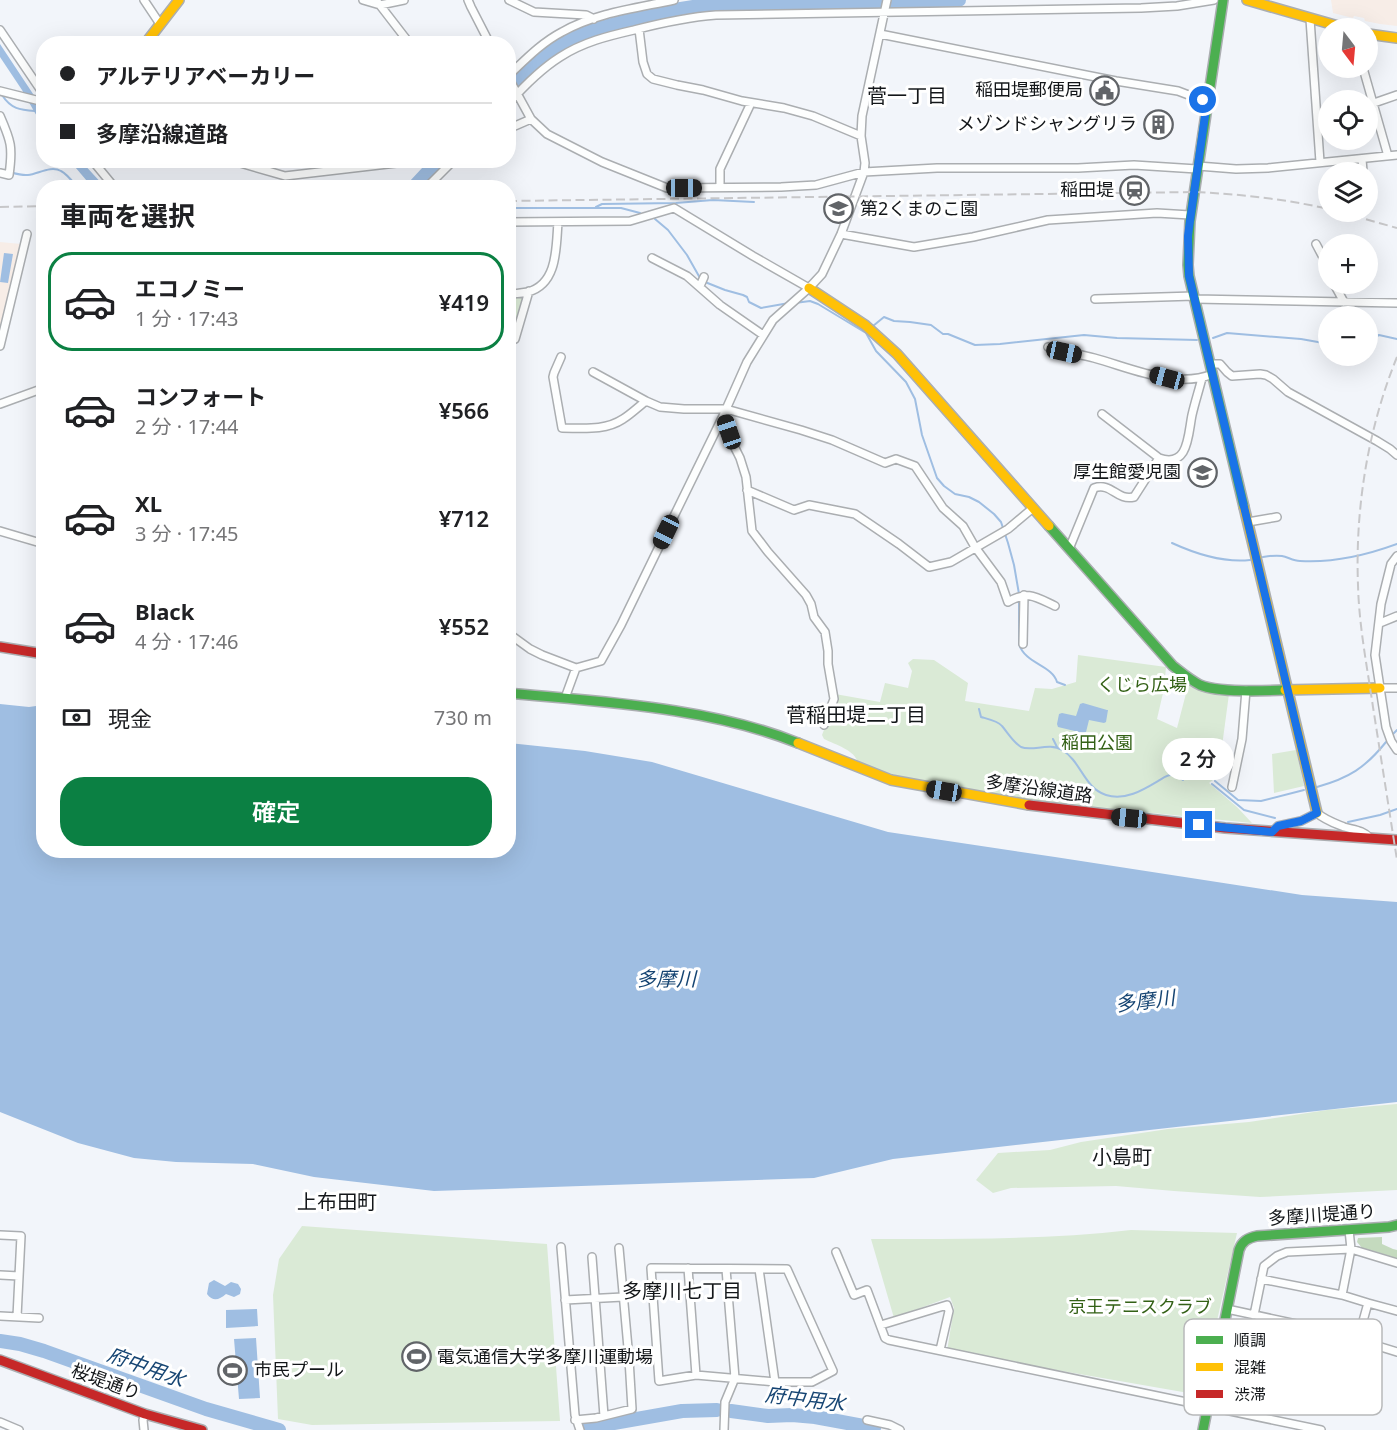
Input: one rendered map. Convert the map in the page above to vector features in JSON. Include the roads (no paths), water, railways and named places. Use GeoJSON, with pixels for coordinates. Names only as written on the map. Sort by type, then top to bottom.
{"type":"FeatureCollection","features":[{"type":"Feature","properties":{"kind":"street"},"geometry":{"type":"LineString","coordinates":[[144,0],[160,24]]}},
{"type":"Feature","properties":{"kind":"street"},"geometry":{"type":"LineString","coordinates":[[151,36],[179,0]]}},
{"type":"Feature","properties":{"kind":"street"},"geometry":{"type":"LineString","coordinates":[[363,0],[378,3],[404,0]]}},
{"type":"Feature","properties":{"kind":"street"},"geometry":{"type":"LineString","coordinates":[[468,0],[486,36]]}},
{"type":"Feature","properties":{"kind":"street"},"geometry":{"type":"LineString","coordinates":[[509,0],[534,12],[586,15],[594,19]]}},
{"type":"Feature","properties":{"kind":"street"},"geometry":{"type":"LineString","coordinates":[[516,69],[533,51],[563,31],[594,19],[674,0]]}},
{"type":"Feature","properties":{"kind":"street"},"geometry":{"type":"LineString","coordinates":[[516,639],[542,655],[576,668],[601,662],[747,362],[773,320],[822,274],[841,234],[864,172],[862,116],[887,0]]}},
{"type":"Feature","properties":{"kind":"street"},"geometry":{"type":"LineString","coordinates":[[518,94],[544,68],[561,56],[591,41],[678,20],[706,16],[1141,8],[1177,6],[1214,0]]}},
{"type":"Feature","properties":{"kind":"street"},"geometry":{"type":"LineString","coordinates":[[1223,0],[1190,215],[1188,265],[1317,813],[1328,821],[1365,832],[1370,838]]}},
{"type":"Feature","properties":{"kind":"street"},"geometry":{"type":"LineString","coordinates":[[1247,0],[1318,21]]}},
{"type":"Feature","properties":{"kind":"street"},"geometry":{"type":"LineString","coordinates":[[378,3],[404,36]]}},
{"type":"Feature","properties":{"kind":"street"},"geometry":{"type":"LineString","coordinates":[[1310,19],[1320,162],[1397,155]]}},
{"type":"Feature","properties":{"kind":"street"},"geometry":{"type":"LineString","coordinates":[[639,29],[643,62],[647,74],[653,79],[751,103],[784,108],[813,116],[861,136]]}},
{"type":"Feature","properties":{"kind":"street"},"geometry":{"type":"LineString","coordinates":[[0,30],[36,89]]}},
{"type":"Feature","properties":{"kind":"street"},"geometry":{"type":"LineString","coordinates":[[880,34],[1178,92],[1207,102]]}},
{"type":"Feature","properties":{"kind":"street"},"geometry":{"type":"LineString","coordinates":[[1378,35],[1397,38]]}},
{"type":"Feature","properties":{"kind":"street"},"geometry":{"type":"LineString","coordinates":[[0,91],[36,99]]}},
{"type":"Feature","properties":{"kind":"street"},"geometry":{"type":"LineString","coordinates":[[516,91],[531,120],[547,134],[602,162],[667,188],[816,185],[864,172],[937,168],[1078,168],[1134,165],[1236,169],[1318,162]]}},
{"type":"Feature","properties":{"kind":"street"},"geometry":{"type":"LineString","coordinates":[[1378,102],[1397,95]]}},
{"type":"Feature","properties":{"kind":"street"},"geometry":{"type":"LineString","coordinates":[[720,187],[720,169],[751,103]]}},
{"type":"Feature","properties":{"kind":"street"},"geometry":{"type":"LineString","coordinates":[[0,116],[12,154],[9,174],[0,173]]}},
{"type":"Feature","properties":{"kind":"street"},"geometry":{"type":"LineString","coordinates":[[1378,118],[1388,156]]}},
{"type":"Feature","properties":{"kind":"street"},"geometry":{"type":"LineString","coordinates":[[516,126],[531,120]]}},
{"type":"Feature","properties":{"kind":"street"},"geometry":{"type":"LineString","coordinates":[[99,168],[109,180]]}},
{"type":"Feature","properties":{"kind":"street"},"geometry":{"type":"LineString","coordinates":[[258,168],[285,176],[354,168]]}},
{"type":"Feature","properties":{"kind":"street"},"geometry":{"type":"LineString","coordinates":[[434,180],[446,168]]}},
{"type":"Feature","properties":{"kind":"street"},"geometry":{"type":"LineString","coordinates":[[516,222],[630,221],[674,208],[809,288],[865,325],[897,354],[1173,666],[1201,685],[1213,689],[1260,691],[1397,688]]}},
{"type":"Feature","properties":{"kind":"street"},"geometry":{"type":"LineString","coordinates":[[841,234],[914,248],[1048,220],[1157,213],[1190,215]]}},
{"type":"Feature","properties":{"kind":"street"},"geometry":{"type":"LineString","coordinates":[[516,293],[529,291],[548,278],[555,260],[558,222]]}},
{"type":"Feature","properties":{"kind":"street"},"geometry":{"type":"LineString","coordinates":[[0,346],[27,234]]}},
{"type":"Feature","properties":{"kind":"street"},"geometry":{"type":"LineString","coordinates":[[1316,244],[1318,248]]}},
{"type":"Feature","properties":{"kind":"street"},"geometry":{"type":"LineString","coordinates":[[652,258],[702,282],[720,305],[763,336]]}},
{"type":"Feature","properties":{"kind":"street"},"geometry":{"type":"LineString","coordinates":[[516,336],[529,291]]}},
{"type":"Feature","properties":{"kind":"street"},"geometry":{"type":"LineString","coordinates":[[1340,294],[1344,302]]}},
{"type":"Feature","properties":{"kind":"street"},"geometry":{"type":"LineString","coordinates":[[1095,299],[1194,297],[1397,303]]}},
{"type":"Feature","properties":{"kind":"street"},"geometry":{"type":"LineString","coordinates":[[1048,347],[1167,378],[1187,380],[1202,378]]}},
{"type":"Feature","properties":{"kind":"street"},"geometry":{"type":"LineString","coordinates":[[561,357],[553,377],[562,428],[592,429],[614,424],[646,401]]}},
{"type":"Feature","properties":{"kind":"street"},"geometry":{"type":"LineString","coordinates":[[1102,414],[1160,458],[1176,460],[1186,448],[1202,378],[1220,364],[1233,376],[1266,375],[1288,392],[1377,441],[1397,455]]}},
{"type":"Feature","properties":{"kind":"street"},"geometry":{"type":"LineString","coordinates":[[593,372],[660,407],[724,412],[801,430],[832,440],[885,463],[896,459],[915,466],[943,508],[963,526],[1000,582],[1008,602],[1030,594],[1054,606]]}},
{"type":"Feature","properties":{"kind":"street"},"geometry":{"type":"LineString","coordinates":[[0,404],[36,391]]}},
{"type":"Feature","properties":{"kind":"street"},"geometry":{"type":"LineString","coordinates":[[724,412],[732,442],[740,458],[752,531],[806,595],[814,617],[825,632],[834,699],[824,725]]}},
{"type":"Feature","properties":{"kind":"street"},"geometry":{"type":"LineString","coordinates":[[1070,549],[1094,488],[1103,487],[1123,497],[1134,497],[1160,458]]}},
{"type":"Feature","properties":{"kind":"street"},"geometry":{"type":"LineString","coordinates":[[747,490],[794,510],[809,505],[855,514],[929,567],[951,562],[1004,530],[1034,508]]}},
{"type":"Feature","properties":{"kind":"street"},"geometry":{"type":"LineString","coordinates":[[1248,522],[1277,517]]}},
{"type":"Feature","properties":{"kind":"street"},"geometry":{"type":"LineString","coordinates":[[0,531],[36,542]]}},
{"type":"Feature","properties":{"kind":"street"},"geometry":{"type":"LineString","coordinates":[[1397,556],[1391,564],[1381,604],[1375,655],[1386,727],[1397,750]]}},
{"type":"Feature","properties":{"kind":"street"},"geometry":{"type":"LineString","coordinates":[[1020,596],[1023,644]]}},
{"type":"Feature","properties":{"kind":"street"},"geometry":{"type":"LineString","coordinates":[[1380,623],[1397,616]]}},
{"type":"Feature","properties":{"kind":"street"},"geometry":{"type":"LineString","coordinates":[[0,647],[36,653]]}},
{"type":"Feature","properties":{"kind":"street"},"geometry":{"type":"LineString","coordinates":[[565,698],[576,668]]}},
{"type":"Feature","properties":{"kind":"street"},"geometry":{"type":"LineString","coordinates":[[1232,787],[1242,739],[1246,690]]}},
{"type":"Feature","properties":{"kind":"street","name":"多摩沿線道路"},"geometry":{"type":"LineString","coordinates":[[516,694],[691,714],[743,725],[786,738],[891,780],[1022,804],[1272,832],[1397,840]]}},
{"type":"Feature","properties":{"kind":"street"},"geometry":{"type":"LineString","coordinates":[[1272,832],[1278,826],[1301,821],[1317,813]]}},
{"type":"Feature","properties":{"kind":"street","name":"多摩川堤通り"},"geometry":{"type":"LineString","coordinates":[[1227,1309],[1239,1250],[1242,1242],[1249,1238],[1397,1225]]}},
{"type":"Feature","properties":{"kind":"street"},"geometry":{"type":"LineString","coordinates":[[1342,1295],[1351,1249],[1349,1230]]}},
{"type":"Feature","properties":{"kind":"street"},"geometry":{"type":"LineString","coordinates":[[0,1235],[21,1236],[17,1317]]}},
{"type":"Feature","properties":{"kind":"street"},"geometry":{"type":"LineString","coordinates":[[561,1247],[576,1420],[580,1430]]}},
{"type":"Feature","properties":{"kind":"street"},"geometry":{"type":"LineString","coordinates":[[576,1420],[632,1409],[618,1248]]}},
{"type":"Feature","properties":{"kind":"street"},"geometry":{"type":"LineString","coordinates":[[1254,1315],[1264,1266],[1287,1252],[1351,1249],[1397,1263]]}},
{"type":"Feature","properties":{"kind":"street"},"geometry":{"type":"LineString","coordinates":[[836,1252],[854,1294],[867,1290],[885,1338],[889,1340],[1184,1401]]}},
{"type":"Feature","properties":{"kind":"street"},"geometry":{"type":"LineString","coordinates":[[592,1257],[604,1416]]}},
{"type":"Feature","properties":{"kind":"street"},"geometry":{"type":"LineString","coordinates":[[651,1268],[688,1268],[787,1269],[833,1371],[812,1382],[776,1382],[696,1375],[659,1381],[651,1268]]}},
{"type":"Feature","properties":{"kind":"street"},"geometry":{"type":"LineString","coordinates":[[688,1268],[696,1375]]}},
{"type":"Feature","properties":{"kind":"street"},"geometry":{"type":"LineString","coordinates":[[724,1430],[725,1402],[735,1378],[726,1269]]}},
{"type":"Feature","properties":{"kind":"street"},"geometry":{"type":"LineString","coordinates":[[759,1269],[776,1382]]}},
{"type":"Feature","properties":{"kind":"street"},"geometry":{"type":"LineString","coordinates":[[0,1275],[19,1276]]}},
{"type":"Feature","properties":{"kind":"street"},"geometry":{"type":"LineString","coordinates":[[1261,1279],[1342,1295],[1397,1311]]}},
{"type":"Feature","properties":{"kind":"street"},"geometry":{"type":"LineString","coordinates":[[565,1300],[623,1297]]}},
{"type":"Feature","properties":{"kind":"street"},"geometry":{"type":"LineString","coordinates":[[1364,1319],[1368,1303]]}},
{"type":"Feature","properties":{"kind":"street"},"geometry":{"type":"LineString","coordinates":[[881,1325],[947,1305],[949,1311],[940,1350]]}},
{"type":"Feature","properties":{"kind":"street"},"geometry":{"type":"LineString","coordinates":[[1225,1319],[1227,1309],[1273,1319]]}},
{"type":"Feature","properties":{"kind":"street"},"geometry":{"type":"LineString","coordinates":[[0,1316],[39,1318]]}},
{"type":"Feature","properties":{"kind":"street"},"geometry":{"type":"LineString","coordinates":[[1382,1347],[1397,1352]]}},
{"type":"Feature","properties":{"kind":"street"},"geometry":{"type":"LineString","coordinates":[[570,1359],[628,1354]]}},
{"type":"Feature","properties":{"kind":"street","name":"桜堤通り"},"geometry":{"type":"LineString","coordinates":[[0,1360],[145,1414],[202,1430]]}},
{"type":"Feature","properties":{"kind":"street"},"geometry":{"type":"LineString","coordinates":[[144,1430],[145,1414]]}},
{"type":"Feature","properties":{"kind":"street"},"geometry":{"type":"LineString","coordinates":[[1203,1430],[1206,1415]]}},
{"type":"Feature","properties":{"kind":"street"},"geometry":{"type":"LineString","coordinates":[[1250,1415],[1321,1430]]}},
{"type":"Feature","properties":{"kind":"street"},"geometry":{"type":"LineString","coordinates":[[867,1420],[890,1425],[900,1430]]}},
{"type":"Feature","properties":{"kind":"street"},"geometry":{"type":"LineString","coordinates":[[0,1422],[19,1430]]}},
{"type":"Feature","properties":{"kind":"water"},"geometry":{"type":"Polygon","coordinates":[[[0,44],[36,98],[36,114],[22,90],[0,57],[0,44]]]}},
{"type":"Feature","properties":{"kind":"water"},"geometry":{"type":"Polygon","coordinates":[[[76,168],[87,168],[99,180],[86,180],[76,168]]]}},
{"type":"Feature","properties":{"kind":"water"},"geometry":{"type":"Polygon","coordinates":[[[4,253],[13,254],[8,283],[0,282],[4,253]]]}},
{"type":"Feature","properties":{"kind":"water","name":"多摩川"},"geometry":{"type":"Polygon","coordinates":[[[0,704],[36,706],[36,858],[516,858],[516,744],[585,751],[652,762],[888,832],[1302,895],[1397,902],[1397,1102],[893,1159],[814,1178],[434,1191],[314,1177],[253,1164],[176,1162],[134,1158],[78,1143],[0,1112],[0,704]]]}},
{"type":"Feature","properties":{"kind":"water"},"geometry":{"type":"Polygon","coordinates":[[[1080,704],[1108,710],[1106,722],[1089,720],[1086,732],[1083,733],[1058,727],[1059,714],[1076,716],[1080,704]]]}},
{"type":"Feature","properties":{"kind":"water"},"geometry":{"type":"Polygon","coordinates":[[[214,1280],[225,1286],[231,1282],[238,1284],[241,1289],[240,1294],[234,1297],[226,1294],[218,1299],[212,1298],[207,1294],[209,1283],[214,1280]]]}},
{"type":"Feature","properties":{"kind":"water"},"geometry":{"type":"Polygon","coordinates":[[[257,1309],[258,1326],[226,1328],[226,1310],[257,1309]]]}},
{"type":"Feature","properties":{"kind":"water"},"geometry":{"type":"Polygon","coordinates":[[[256,1338],[260,1398],[239,1399],[234,1339],[256,1338]]]}},
{"type":"Feature","properties":{"kind":"waterway"},"geometry":{"type":"LineString","coordinates":[[516,82],[547,53],[562,43],[586,32],[656,13],[699,6],[959,0]]}},
{"type":"Feature","properties":{"kind":"waterway"},"geometry":{"type":"LineString","coordinates":[[2,95],[16,108],[35,111]]}},
{"type":"Feature","properties":{"kind":"waterway"},"geometry":{"type":"LineString","coordinates":[[420,180],[432,168]]}},
{"type":"Feature","properties":{"kind":"waterway"},"geometry":{"type":"LineString","coordinates":[[0,170],[24,175],[57,169],[71,180]]}},
{"type":"Feature","properties":{"kind":"waterway"},"geometry":{"type":"LineString","coordinates":[[596,207],[602,204],[713,200],[754,202]]}},
{"type":"Feature","properties":{"kind":"waterway"},"geometry":{"type":"LineString","coordinates":[[516,208],[621,208],[640,213]]}},
{"type":"Feature","properties":{"kind":"waterway"},"geometry":{"type":"LineString","coordinates":[[655,219],[668,230],[687,255],[700,278]]}},
{"type":"Feature","properties":{"kind":"waterway"},"geometry":{"type":"LineString","coordinates":[[705,282],[743,295],[749,302],[761,308],[789,303]]}},
{"type":"Feature","properties":{"kind":"waterway"},"geometry":{"type":"LineString","coordinates":[[795,303],[810,301],[818,304],[866,333],[876,351],[906,382],[915,399],[922,435],[937,478],[955,494],[979,502],[1001,522],[1014,565],[1019,594]]}},
{"type":"Feature","properties":{"kind":"waterway"},"geometry":{"type":"LineString","coordinates":[[873,326],[884,317],[894,321],[931,325],[943,334],[975,345],[1084,335],[1197,340]]}},
{"type":"Feature","properties":{"kind":"waterway"},"geometry":{"type":"LineString","coordinates":[[1213,338],[1227,333],[1318,342]]}},
{"type":"Feature","properties":{"kind":"waterway"},"geometry":{"type":"LineString","coordinates":[[1378,336],[1397,339]]}},
{"type":"Feature","properties":{"kind":"waterway"},"geometry":{"type":"LineString","coordinates":[[1172,543],[1210,557],[1250,560]]}},
{"type":"Feature","properties":{"kind":"waterway"},"geometry":{"type":"LineString","coordinates":[[1263,557],[1280,556],[1297,561],[1324,561],[1362,555],[1397,544]]}},
{"type":"Feature","properties":{"kind":"waterway"},"geometry":{"type":"LineString","coordinates":[[1019,600],[1019,644],[1022,651],[1050,672],[1057,682],[1065,685]]}},
{"type":"Feature","properties":{"kind":"waterway"},"geometry":{"type":"LineString","coordinates":[[979,709],[981,717],[1000,724],[1021,747],[1052,747],[1062,750],[1074,761],[1087,781],[1106,795],[1120,797],[1134,794],[1169,775],[1183,780]]}},
{"type":"Feature","properties":{"kind":"waterway"},"geometry":{"type":"LineString","coordinates":[[1393,734],[1397,730]]}},
{"type":"Feature","properties":{"kind":"waterway"},"geometry":{"type":"LineString","coordinates":[[1053,739],[1057,747]]}},
{"type":"Feature","properties":{"kind":"waterway"},"geometry":{"type":"LineString","coordinates":[[1317,787],[1356,771],[1386,742]]}},
{"type":"Feature","properties":{"kind":"waterway"},"geometry":{"type":"LineString","coordinates":[[1215,781],[1238,800],[1261,801],[1304,790]]}},
{"type":"Feature","properties":{"kind":"waterway"},"geometry":{"type":"LineString","coordinates":[[1212,784],[1244,810],[1275,818]]}},
{"type":"Feature","properties":{"kind":"waterway"},"geometry":{"type":"LineString","coordinates":[[1348,822],[1397,809]]}},
{"type":"Feature","properties":{"kind":"waterway","name":"府中用水"},"geometry":{"type":"LineString","coordinates":[[0,1341],[44,1351],[206,1409],[279,1430]]}},
{"type":"Feature","properties":{"kind":"waterway","name":"府中用水"},"geometry":{"type":"LineString","coordinates":[[586,1428],[682,1411],[717,1410]]}},
{"type":"Feature","properties":{"kind":"waterway","name":"府中用水"},"geometry":{"type":"LineString","coordinates":[[731,1411],[768,1416],[815,1417],[874,1428]]}},
{"type":"Feature","properties":{"kind":"railway"},"geometry":{"type":"LineString","coordinates":[[516,201],[1194,192],[1262,198],[1318,207]]}},
{"type":"Feature","properties":{"kind":"railway"},"geometry":{"type":"LineString","coordinates":[[0,207],[36,206]]}},
{"type":"Feature","properties":{"kind":"railway"},"geometry":{"type":"LineString","coordinates":[[1376,222],[1397,228]]}},
{"type":"Feature","properties":{"kind":"railway"},"geometry":{"type":"LineString","coordinates":[[1397,357],[1371,440],[1361,498],[1358,556],[1362,631],[1397,860]]}},
{"type":"Feature","properties":{"kind":"place","name":"稲田堤郵便局"},"geometry":{"type":"Point","coordinates":[1104,90]}},
{"type":"Feature","properties":{"kind":"place","name":"メゾンドシャングリラ"},"geometry":{"type":"Point","coordinates":[1158,124]}},
{"type":"Feature","properties":{"kind":"place","name":"稲田堤"},"geometry":{"type":"Point","coordinates":[1135,190]}},
{"type":"Feature","properties":{"kind":"place","name":"第2くまのこ園"},"geometry":{"type":"Point","coordinates":[839,209]}},
{"type":"Feature","properties":{"kind":"place","name":"厚生館愛児園"},"geometry":{"type":"Point","coordinates":[1202,472]}},
{"type":"Feature","properties":{"kind":"place","name":"電気通信大学多摩川運動場"},"geometry":{"type":"Point","coordinates":[416,1357]}},
{"type":"Feature","properties":{"kind":"place","name":"市民プール"},"geometry":{"type":"Point","coordinates":[233,1370]}},
{"type":"Feature","properties":{"kind":"district","name":"菅一丁目"},"geometry":{"type":"Point","coordinates":[907,96]}},
{"type":"Feature","properties":{"kind":"district","name":"菅稲田堤二丁目"},"geometry":{"type":"Point","coordinates":[856,715]}},
{"type":"Feature","properties":{"kind":"district","name":"小島町"},"geometry":{"type":"Point","coordinates":[1122,1157]}},
{"type":"Feature","properties":{"kind":"district","name":"上布田町"},"geometry":{"type":"Point","coordinates":[337,1202]}},
{"type":"Feature","properties":{"kind":"district","name":"多摩川七丁目"},"geometry":{"type":"Point","coordinates":[682,1291]}},
{"type":"Feature","properties":{"kind":"park label","name":"くじら広場"},"geometry":{"type":"Point","coordinates":[1142,685]}},
{"type":"Feature","properties":{"kind":"park label","name":"稲田公園"},"geometry":{"type":"Point","coordinates":[1097,743]}},
{"type":"Feature","properties":{"kind":"park label","name":"京王テニスクラブ"},"geometry":{"type":"Point","coordinates":[1140,1307]}}]}
